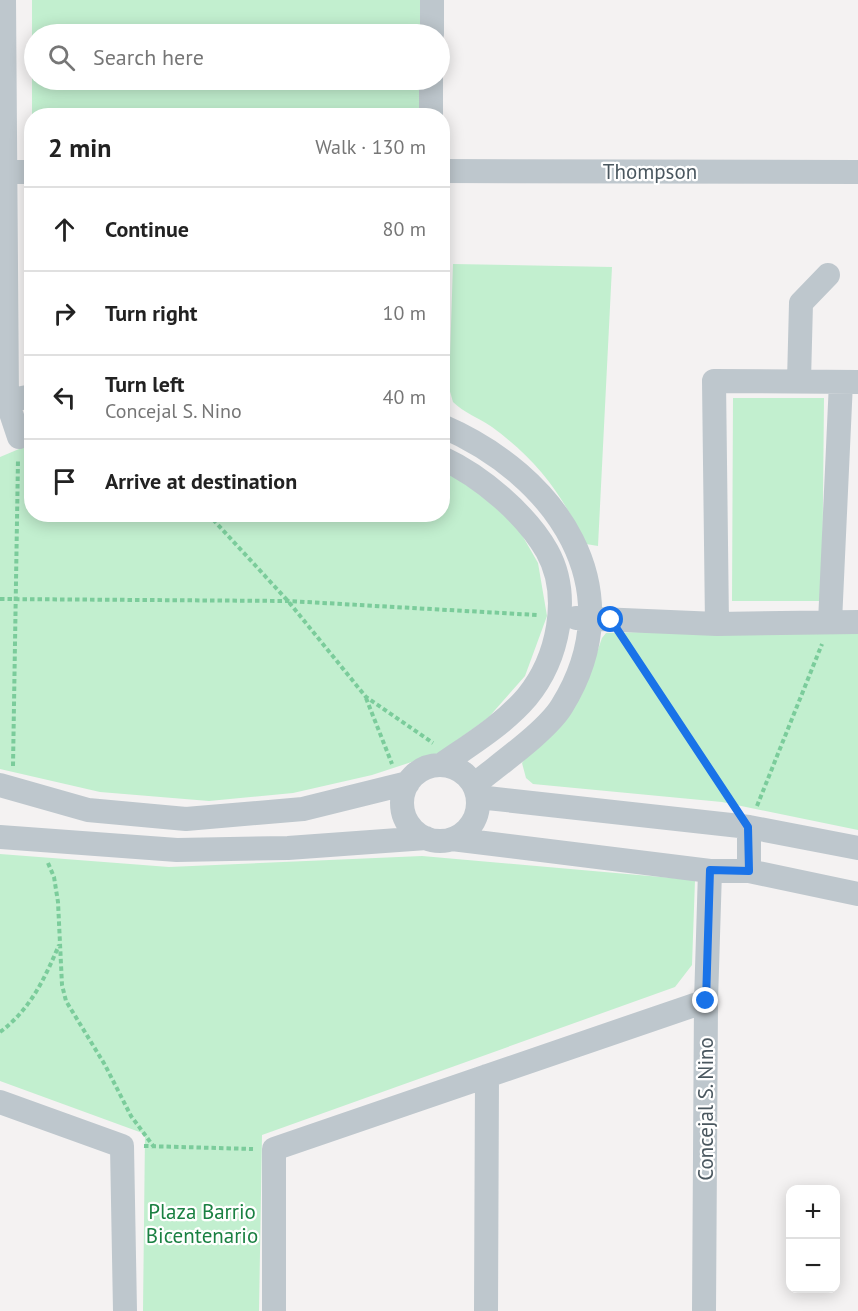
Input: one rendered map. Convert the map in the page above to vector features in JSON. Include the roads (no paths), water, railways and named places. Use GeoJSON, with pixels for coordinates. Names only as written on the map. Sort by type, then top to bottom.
{"type":"FeatureCollection","features":[{"type":"Feature","properties":{"kind":"street"},"geometry":{"type":"LineString","coordinates":[[4,0],[2,172],[4,403],[17,438]]}},
{"type":"Feature","properties":{"kind":"street"},"geometry":{"type":"LineString","coordinates":[[432,0],[432,24]]}},
{"type":"Feature","properties":{"kind":"street"},"geometry":{"type":"LineString","coordinates":[[431,90],[431,108]]}},
{"type":"Feature","properties":{"kind":"street","name":"Thompson"},"geometry":{"type":"LineString","coordinates":[[450,171],[858,172]]}},
{"type":"Feature","properties":{"kind":"street"},"geometry":{"type":"LineString","coordinates":[[2,172],[24,172]]}},
{"type":"Feature","properties":{"kind":"street"},"geometry":{"type":"LineString","coordinates":[[799,381],[801,303],[828,275]]}},
{"type":"Feature","properties":{"kind":"street"},"geometry":{"type":"LineString","coordinates":[[717,624],[714,381],[850,382],[831,621]]}},
{"type":"Feature","properties":{"kind":"street"},"geometry":{"type":"LineString","coordinates":[[4,403],[24,398]]}},
{"type":"Feature","properties":{"kind":"street"},"geometry":{"type":"LineString","coordinates":[[450,429],[461,434],[513,469],[543,496],[579,550],[602,619],[582,668],[561,708],[476,791]]}},
{"type":"Feature","properties":{"kind":"street"},"geometry":{"type":"LineString","coordinates":[[6,787],[88,810],[186,819],[303,809],[404,784],[428,767],[447,761],[495,728],[527,696],[549,661],[559,617],[556,578],[547,551],[516,512],[484,483],[450,463]]}},
{"type":"Feature","properties":{"kind":"street"},"geometry":{"type":"LineString","coordinates":[[559,617],[717,624],[858,622]]}},
{"type":"Feature","properties":{"kind":"street"},"geometry":{"type":"LineString","coordinates":[[447,761],[465,774],[476,791],[477,810],[473,822],[464,832],[452,839]]}},
{"type":"Feature","properties":{"kind":"street"},"geometry":{"type":"LineString","coordinates":[[404,784],[403,808],[407,821],[415,831],[426,838]]}},
{"type":"Feature","properties":{"kind":"street"},"geometry":{"type":"LineString","coordinates":[[476,791],[748,827],[858,848]]}},
{"type":"Feature","properties":{"kind":"street"},"geometry":{"type":"LineString","coordinates":[[748,827],[749,871]]}},
{"type":"Feature","properties":{"kind":"street"},"geometry":{"type":"LineString","coordinates":[[0,837],[177,850],[288,848],[426,838],[439,841],[452,839],[710,870],[749,871],[858,894]]}},
{"type":"Feature","properties":{"kind":"street","name":"Concejal S. Nino"},"geometry":{"type":"LineString","coordinates":[[704,1311],[706,1001],[710,870]]}},
{"type":"Feature","properties":{"kind":"street"},"geometry":{"type":"LineString","coordinates":[[274,1311],[273,1149],[706,1001]]}},
{"type":"Feature","properties":{"kind":"street"},"geometry":{"type":"LineString","coordinates":[[486,1311],[488,1076]]}},
{"type":"Feature","properties":{"kind":"street"},"geometry":{"type":"LineString","coordinates":[[0,1102],[122,1146],[125,1311]]}},
{"type":"Feature","properties":{"kind":"park label","name":"Plaza Barrio Bicentenario"},"geometry":{"type":"Point","coordinates":[202,1223]}}]}
